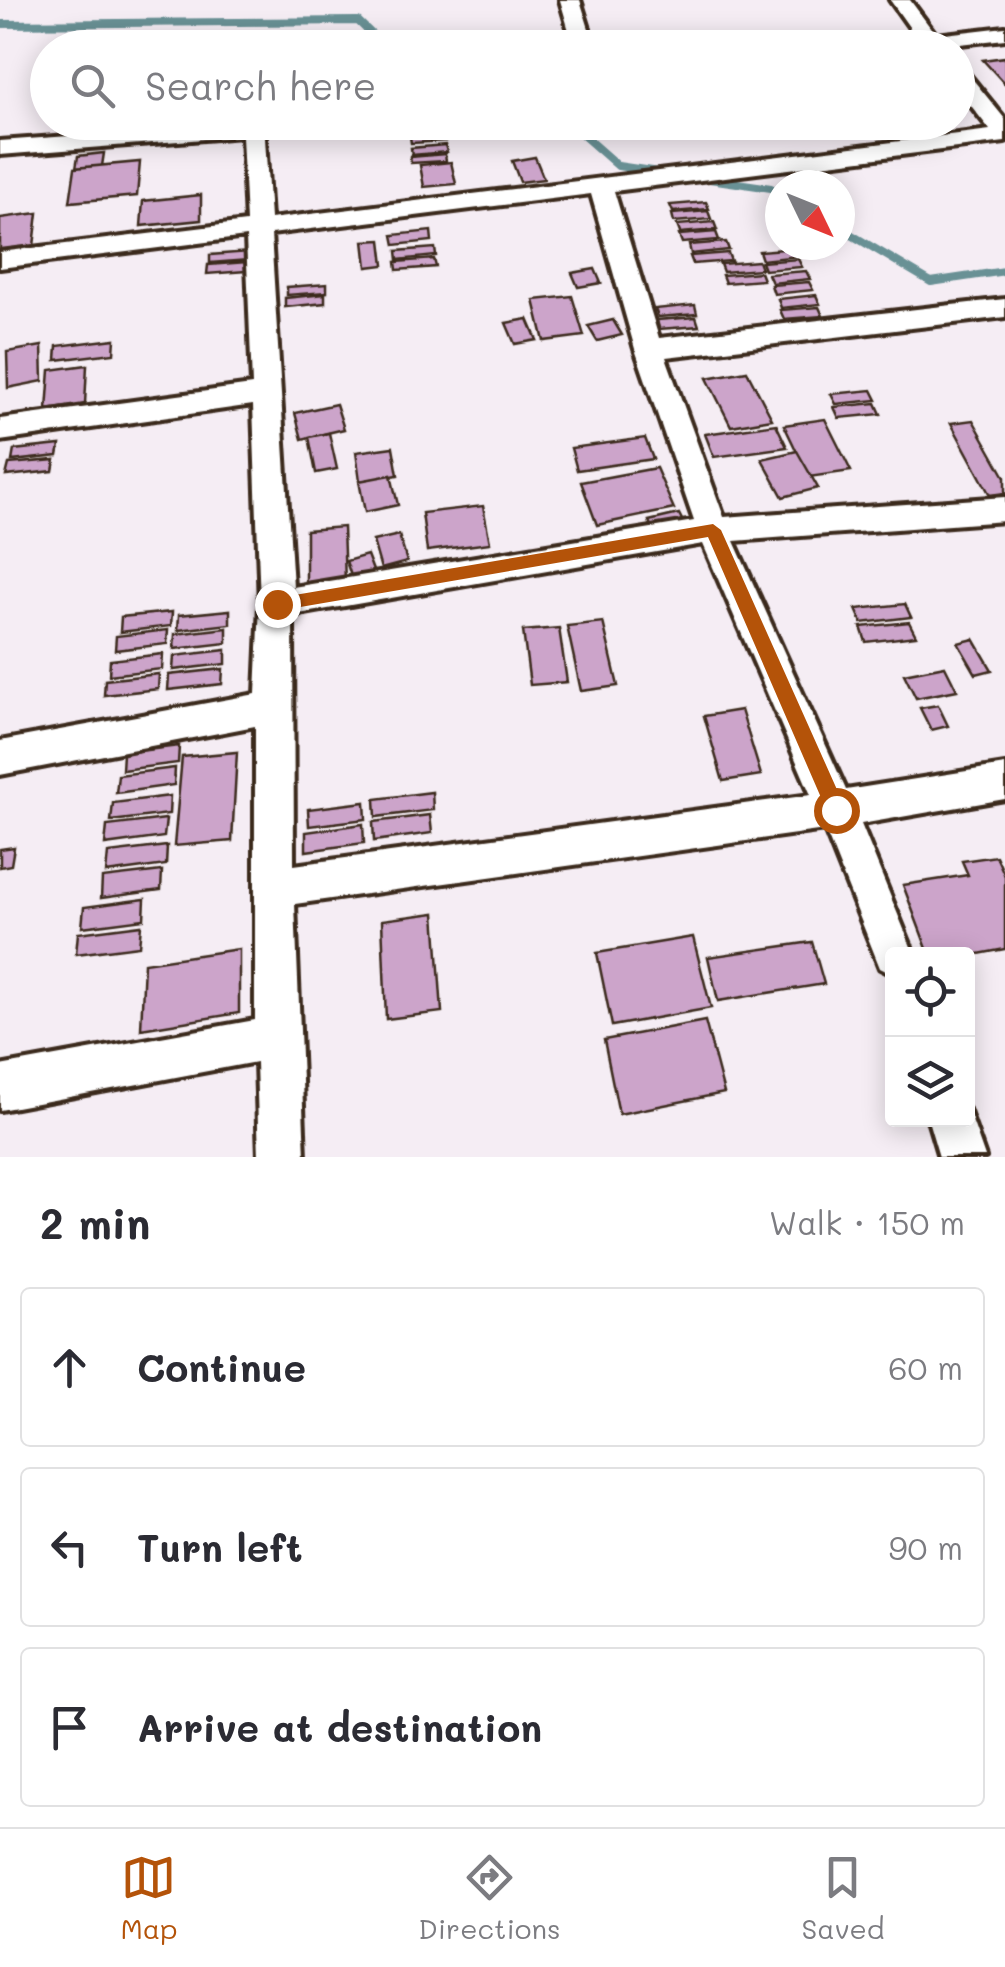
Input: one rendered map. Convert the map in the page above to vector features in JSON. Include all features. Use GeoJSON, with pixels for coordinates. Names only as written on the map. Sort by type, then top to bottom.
{"type":"FeatureCollection","features":[{"type":"Feature","properties":{"kind":"street"},"geometry":{"type":"LineString","coordinates":[[570,0],[579,30]]}},
{"type":"Feature","properties":{"kind":"street"},"geometry":{"type":"LineString","coordinates":[[900,0],[922,30]]}},
{"type":"Feature","properties":{"kind":"street"},"geometry":{"type":"LineString","coordinates":[[975,38],[1005,33]]}},
{"type":"Feature","properties":{"kind":"street"},"geometry":{"type":"LineString","coordinates":[[975,97],[1005,134]]}},
{"type":"Feature","properties":{"kind":"street"},"geometry":{"type":"LineString","coordinates":[[975,138],[1005,134]]}},
{"type":"Feature","properties":{"kind":"street"},"geometry":{"type":"LineString","coordinates":[[0,148],[88,140]]}},
{"type":"Feature","properties":{"kind":"street"},"geometry":{"type":"LineString","coordinates":[[253,140],[277,604],[272,707],[276,1037],[282,1157]]}},
{"type":"Feature","properties":{"kind":"street"},"geometry":{"type":"LineString","coordinates":[[0,260],[956,140]]}},
{"type":"Feature","properties":{"kind":"street"},"geometry":{"type":"LineString","coordinates":[[600,184],[649,349],[713,530],[836,810],[891,947]]}},
{"type":"Feature","properties":{"kind":"street"},"geometry":{"type":"LineString","coordinates":[[649,349],[1005,308]]}},
{"type":"Feature","properties":{"kind":"street"},"geometry":{"type":"LineString","coordinates":[[0,430],[266,393]]}},
{"type":"Feature","properties":{"kind":"street"},"geometry":{"type":"LineString","coordinates":[[277,604],[713,530],[1005,509]]}},
{"type":"Feature","properties":{"kind":"street"},"geometry":{"type":"LineString","coordinates":[[0,758],[272,707]]}},
{"type":"Feature","properties":{"kind":"street"},"geometry":{"type":"LineString","coordinates":[[277,887],[836,810],[1005,782]]}},
{"type":"Feature","properties":{"kind":"street"},"geometry":{"type":"LineString","coordinates":[[0,1088],[276,1037]]}},
{"type":"Feature","properties":{"kind":"street"},"geometry":{"type":"LineString","coordinates":[[952,1127],[962,1157]]}},
{"type":"Feature","properties":{"kind":"building"},"geometry":{"type":"Polygon","coordinates":[[[1005,57],[1005,84],[983,60],[1005,57]]]}},
{"type":"Feature","properties":{"kind":"building"},"geometry":{"type":"Polygon","coordinates":[[[410,140],[445,141],[411,143],[410,140]]]}},
{"type":"Feature","properties":{"kind":"building"},"geometry":{"type":"Polygon","coordinates":[[[445,145],[447,152],[412,155],[411,148],[445,145]]]}},
{"type":"Feature","properties":{"kind":"building"},"geometry":{"type":"Polygon","coordinates":[[[104,153],[102,166],[76,168],[78,156],[104,153]]]}},
{"type":"Feature","properties":{"kind":"building"},"geometry":{"type":"Polygon","coordinates":[[[445,154],[446,161],[411,163],[410,157],[445,154]]]}},
{"type":"Feature","properties":{"kind":"building"},"geometry":{"type":"Polygon","coordinates":[[[535,157],[544,179],[520,182],[512,161],[535,157]]]}},
{"type":"Feature","properties":{"kind":"building"},"geometry":{"type":"Polygon","coordinates":[[[140,162],[137,196],[70,202],[75,168],[140,162]]]}},
{"type":"Feature","properties":{"kind":"building"},"geometry":{"type":"Polygon","coordinates":[[[451,162],[456,184],[424,187],[420,165],[451,162]]]}},
{"type":"Feature","properties":{"kind":"building"},"geometry":{"type":"Polygon","coordinates":[[[201,195],[201,220],[141,226],[143,201],[201,195]]]}},
{"type":"Feature","properties":{"kind":"building"},"geometry":{"type":"Polygon","coordinates":[[[706,202],[709,209],[673,212],[670,205],[706,202]]]}},
{"type":"Feature","properties":{"kind":"building"},"geometry":{"type":"Polygon","coordinates":[[[708,211],[711,219],[674,222],[672,214],[708,211]]]}},
{"type":"Feature","properties":{"kind":"building"},"geometry":{"type":"Polygon","coordinates":[[[38,213],[34,246],[0,250],[0,218],[38,213]]]}},
{"type":"Feature","properties":{"kind":"building"},"geometry":{"type":"Polygon","coordinates":[[[714,222],[717,230],[680,233],[677,225],[714,222]]]}},
{"type":"Feature","properties":{"kind":"building"},"geometry":{"type":"Polygon","coordinates":[[[431,231],[432,241],[395,245],[393,235],[431,231]]]}},
{"type":"Feature","properties":{"kind":"building"},"geometry":{"type":"Polygon","coordinates":[[[716,232],[719,240],[682,243],[679,235],[716,232]]]}},
{"type":"Feature","properties":{"kind":"building"},"geometry":{"type":"Polygon","coordinates":[[[381,240],[384,265],[367,267],[364,241],[381,240]]]}},
{"type":"Feature","properties":{"kind":"building"},"geometry":{"type":"Polygon","coordinates":[[[726,242],[729,250],[691,254],[689,245],[726,242]]]}},
{"type":"Feature","properties":{"kind":"building"},"geometry":{"type":"Polygon","coordinates":[[[435,248],[436,256],[398,260],[397,251],[435,248]]]}},
{"type":"Feature","properties":{"kind":"building"},"geometry":{"type":"Polygon","coordinates":[[[249,252],[249,260],[210,263],[210,255],[249,252]]]}},
{"type":"Feature","properties":{"kind":"building"},"geometry":{"type":"Polygon","coordinates":[[[728,253],[731,261],[693,264],[690,256],[728,253]]]}},
{"type":"Feature","properties":{"kind":"building"},"geometry":{"type":"Polygon","coordinates":[[[434,259],[436,267],[397,270],[396,262],[434,259]]]}},
{"type":"Feature","properties":{"kind":"building"},"geometry":{"type":"Polygon","coordinates":[[[798,260],[802,267],[764,270],[761,262],[798,260]]]}},
{"type":"Feature","properties":{"kind":"building"},"geometry":{"type":"Polygon","coordinates":[[[758,261],[761,269],[723,272],[720,264],[758,261]]]}},
{"type":"Feature","properties":{"kind":"building"},"geometry":{"type":"Polygon","coordinates":[[[247,262],[246,271],[207,274],[208,265],[247,262]]]}},
{"type":"Feature","properties":{"kind":"building"},"geometry":{"type":"Polygon","coordinates":[[[595,269],[601,283],[578,287],[572,273],[595,269]]]}},
{"type":"Feature","properties":{"kind":"building"},"geometry":{"type":"Polygon","coordinates":[[[806,271],[810,279],[772,283],[768,274],[806,271]]]}},
{"type":"Feature","properties":{"kind":"building"},"geometry":{"type":"Polygon","coordinates":[[[760,272],[763,280],[725,283],[722,275],[760,272]]]}},
{"type":"Feature","properties":{"kind":"building"},"geometry":{"type":"Polygon","coordinates":[[[809,282],[813,290],[774,294],[771,285],[809,282]]]}},
{"type":"Feature","properties":{"kind":"building"},"geometry":{"type":"Polygon","coordinates":[[[327,284],[327,292],[287,295],[287,287],[327,284]]]}},
{"type":"Feature","properties":{"kind":"building"},"geometry":{"type":"Polygon","coordinates":[[[325,294],[325,303],[285,307],[285,298],[325,294]]]}},
{"type":"Feature","properties":{"kind":"building"},"geometry":{"type":"Polygon","coordinates":[[[816,295],[820,304],[781,308],[778,299],[816,295]]]}},
{"type":"Feature","properties":{"kind":"building"},"geometry":{"type":"Polygon","coordinates":[[[572,296],[584,336],[544,341],[534,300],[572,296]]]}},
{"type":"Feature","properties":{"kind":"building"},"geometry":{"type":"Polygon","coordinates":[[[695,305],[697,314],[658,317],[655,309],[695,305]]]}},
{"type":"Feature","properties":{"kind":"building"},"geometry":{"type":"Polygon","coordinates":[[[819,307],[823,316],[784,319],[780,310],[819,307]]]}},
{"type":"Feature","properties":{"kind":"building"},"geometry":{"type":"Polygon","coordinates":[[[696,317],[699,326],[659,329],[657,320],[696,317]]]}},
{"type":"Feature","properties":{"kind":"building"},"geometry":{"type":"Polygon","coordinates":[[[528,319],[537,340],[515,344],[506,323],[528,319]]]}},
{"type":"Feature","properties":{"kind":"building"},"geometry":{"type":"Polygon","coordinates":[[[613,320],[622,335],[597,341],[588,326],[613,320]]]}},
{"type":"Feature","properties":{"kind":"building"},"geometry":{"type":"Polygon","coordinates":[[[115,339],[114,353],[56,360],[57,346],[115,339]]]}},
{"type":"Feature","properties":{"kind":"building"},"geometry":{"type":"Polygon","coordinates":[[[42,346],[43,381],[8,388],[7,352],[42,346]]]}},
{"type":"Feature","properties":{"kind":"building"},"geometry":{"type":"Polygon","coordinates":[[[87,365],[85,404],[47,410],[50,370],[87,365]]]}},
{"type":"Feature","properties":{"kind":"building"},"geometry":{"type":"Polygon","coordinates":[[[747,371],[772,419],[731,426],[707,378],[747,371]]]}},
{"type":"Feature","properties":{"kind":"building"},"geometry":{"type":"Polygon","coordinates":[[[872,390],[877,400],[836,404],[831,394],[872,390]]]}},
{"type":"Feature","properties":{"kind":"building"},"geometry":{"type":"Polygon","coordinates":[[[876,403],[881,414],[839,418],[834,407],[876,403]]]}},
{"type":"Feature","properties":{"kind":"building"},"geometry":{"type":"Polygon","coordinates":[[[336,404],[344,429],[302,439],[295,413],[336,404]]]}},
{"type":"Feature","properties":{"kind":"building"},"geometry":{"type":"Polygon","coordinates":[[[825,419],[851,471],[809,477],[784,425],[825,419]]]}},
{"type":"Feature","properties":{"kind":"building"},"geometry":{"type":"Polygon","coordinates":[[[973,420],[1005,477],[1005,493],[990,495],[951,423],[973,420]]]}},
{"type":"Feature","properties":{"kind":"building"},"geometry":{"type":"Polygon","coordinates":[[[776,424],[787,447],[714,457],[705,434],[776,424]]]}},
{"type":"Feature","properties":{"kind":"building"},"geometry":{"type":"Polygon","coordinates":[[[329,433],[337,469],[316,473],[309,437],[329,433]]]}},
{"type":"Feature","properties":{"kind":"building"},"geometry":{"type":"Polygon","coordinates":[[[645,438],[653,459],[577,470],[571,448],[645,438]]]}},
{"type":"Feature","properties":{"kind":"building"},"geometry":{"type":"Polygon","coordinates":[[[60,445],[58,456],[12,461],[14,450],[60,445]]]}},
{"type":"Feature","properties":{"kind":"building"},"geometry":{"type":"Polygon","coordinates":[[[393,447],[398,475],[360,481],[356,452],[393,447]]]}},
{"type":"Feature","properties":{"kind":"building"},"geometry":{"type":"Polygon","coordinates":[[[797,451],[818,488],[783,497],[762,459],[797,451]]]}},
{"type":"Feature","properties":{"kind":"building"},"geometry":{"type":"Polygon","coordinates":[[[55,460],[53,471],[6,476],[9,464],[55,460]]]}},
{"type":"Feature","properties":{"kind":"building"},"geometry":{"type":"Polygon","coordinates":[[[656,468],[674,509],[597,525],[581,482],[656,468]]]}},
{"type":"Feature","properties":{"kind":"building"},"geometry":{"type":"Polygon","coordinates":[[[391,475],[398,505],[365,512],[359,481],[391,475]]]}},
{"type":"Feature","properties":{"kind":"building"},"geometry":{"type":"Polygon","coordinates":[[[483,506],[490,543],[427,551],[422,513],[483,506]]]}},
{"type":"Feature","properties":{"kind":"building"},"geometry":{"type":"Polygon","coordinates":[[[679,514],[684,524],[653,531],[649,521],[679,514]]]}},
{"type":"Feature","properties":{"kind":"building"},"geometry":{"type":"Polygon","coordinates":[[[343,527],[345,582],[306,586],[306,530],[343,527]]]}},
{"type":"Feature","properties":{"kind":"building"},"geometry":{"type":"Polygon","coordinates":[[[399,535],[407,562],[381,569],[373,541],[399,535]]]}},
{"type":"Feature","properties":{"kind":"building"},"geometry":{"type":"Polygon","coordinates":[[[367,555],[375,576],[353,582],[346,561],[367,555]]]}},
{"type":"Feature","properties":{"kind":"building"},"geometry":{"type":"Polygon","coordinates":[[[905,604],[911,617],[862,623],[856,609],[905,604]]]}},
{"type":"Feature","properties":{"kind":"building"},"geometry":{"type":"Polygon","coordinates":[[[230,610],[230,624],[178,630],[179,615],[230,610]]]}},
{"type":"Feature","properties":{"kind":"building"},"geometry":{"type":"Polygon","coordinates":[[[172,612],[171,626],[120,632],[121,617],[172,612]]]}},
{"type":"Feature","properties":{"kind":"building"},"geometry":{"type":"Polygon","coordinates":[[[603,622],[618,686],[581,691],[567,626],[603,622]]]}},
{"type":"Feature","properties":{"kind":"building"},"geometry":{"type":"Polygon","coordinates":[[[909,622],[916,636],[866,642],[861,627],[909,622]]]}},
{"type":"Feature","properties":{"kind":"building"},"geometry":{"type":"Polygon","coordinates":[[[227,628],[227,643],[174,649],[175,634],[227,628]]]}},
{"type":"Feature","properties":{"kind":"building"},"geometry":{"type":"Polygon","coordinates":[[[559,628],[567,682],[530,685],[523,631],[559,628]]]}},
{"type":"Feature","properties":{"kind":"building"},"geometry":{"type":"Polygon","coordinates":[[[168,630],[167,644],[115,650],[116,636],[168,630]]]}},
{"type":"Feature","properties":{"kind":"building"},"geometry":{"type":"Polygon","coordinates":[[[974,639],[992,670],[976,674],[958,643],[974,639]]]}},
{"type":"Feature","properties":{"kind":"building"},"geometry":{"type":"Polygon","coordinates":[[[226,650],[226,664],[173,670],[174,656],[226,650]]]}},
{"type":"Feature","properties":{"kind":"building"},"geometry":{"type":"Polygon","coordinates":[[[163,654],[162,669],[109,675],[110,660],[163,654]]]}},
{"type":"Feature","properties":{"kind":"building"},"geometry":{"type":"Polygon","coordinates":[[[945,666],[957,690],[916,698],[904,674],[945,666]]]}},
{"type":"Feature","properties":{"kind":"building"},"geometry":{"type":"Polygon","coordinates":[[[223,669],[222,684],[168,690],[169,675],[223,669]]]}},
{"type":"Feature","properties":{"kind":"building"},"geometry":{"type":"Polygon","coordinates":[[[159,674],[158,689],[104,695],[105,680],[159,674]]]}},
{"type":"Feature","properties":{"kind":"building"},"geometry":{"type":"Polygon","coordinates":[[[938,705],[948,726],[931,730],[920,708],[938,705]]]}},
{"type":"Feature","properties":{"kind":"building"},"geometry":{"type":"Polygon","coordinates":[[[741,710],[761,775],[723,781],[704,716],[741,710]]]}},
{"type":"Feature","properties":{"kind":"building"},"geometry":{"type":"Polygon","coordinates":[[[179,746],[178,763],[122,770],[123,753],[179,746]]]}},
{"type":"Feature","properties":{"kind":"building"},"geometry":{"type":"Polygon","coordinates":[[[237,752],[232,841],[174,846],[182,757],[237,752]]]}},
{"type":"Feature","properties":{"kind":"building"},"geometry":{"type":"Polygon","coordinates":[[[175,768],[174,785],[116,793],[118,775],[175,768]]]}},
{"type":"Feature","properties":{"kind":"building"},"geometry":{"type":"Polygon","coordinates":[[[432,792],[433,810],[376,817],[375,799],[432,792]]]}},
{"type":"Feature","properties":{"kind":"building"},"geometry":{"type":"Polygon","coordinates":[[[170,796],[169,814],[111,821],[113,803],[170,796]]]}},
{"type":"Feature","properties":{"kind":"building"},"geometry":{"type":"Polygon","coordinates":[[[365,802],[366,819],[309,826],[308,809],[365,802]]]}},
{"type":"Feature","properties":{"kind":"building"},"geometry":{"type":"Polygon","coordinates":[[[430,815],[432,833],[374,841],[373,822],[430,815]]]}},
{"type":"Feature","properties":{"kind":"building"},"geometry":{"type":"Polygon","coordinates":[[[166,819],[164,837],[105,845],[107,826],[166,819]]]}},
{"type":"Feature","properties":{"kind":"building"},"geometry":{"type":"Polygon","coordinates":[[[363,824],[364,843],[306,851],[306,832],[363,824]]]}},
{"type":"Feature","properties":{"kind":"building"},"geometry":{"type":"Polygon","coordinates":[[[167,846],[166,865],[106,873],[108,853],[167,846]]]}},
{"type":"Feature","properties":{"kind":"building"},"geometry":{"type":"Polygon","coordinates":[[[14,847],[11,865],[0,867],[0,849],[14,847]]]}},
{"type":"Feature","properties":{"kind":"building"},"geometry":{"type":"Polygon","coordinates":[[[996,856],[1005,876],[1005,949],[975,955],[975,947],[926,947],[903,885],[968,875],[962,861],[996,856]]]}},
{"type":"Feature","properties":{"kind":"building"},"geometry":{"type":"Polygon","coordinates":[[[162,871],[161,890],[101,898],[102,878],[162,871]]]}},
{"type":"Feature","properties":{"kind":"building"},"geometry":{"type":"Polygon","coordinates":[[[145,899],[144,919],[82,927],[84,907],[145,899]]]}},
{"type":"Feature","properties":{"kind":"building"},"geometry":{"type":"Polygon","coordinates":[[[435,913],[442,1012],[386,1019],[382,920],[435,913]]]}},
{"type":"Feature","properties":{"kind":"building"},"geometry":{"type":"Polygon","coordinates":[[[141,925],[139,946],[76,954],[78,933],[141,925]]]}},
{"type":"Feature","properties":{"kind":"building"},"geometry":{"type":"Polygon","coordinates":[[[693,937],[711,1008],[612,1026],[597,953],[693,937]]]}},
{"type":"Feature","properties":{"kind":"building"},"geometry":{"type":"Polygon","coordinates":[[[812,942],[824,984],[718,1001],[708,957],[812,942]]]}},
{"type":"Feature","properties":{"kind":"building"},"geometry":{"type":"Polygon","coordinates":[[[239,949],[239,1013],[141,1029],[144,963],[239,949]]]}},
{"type":"Feature","properties":{"kind":"building"},"geometry":{"type":"Polygon","coordinates":[[[705,1021],[724,1093],[619,1114],[604,1040],[705,1021]]]}},
{"type":"Feature","properties":{"kind":"waterway"},"geometry":{"type":"LineString","coordinates":[[0,24],[358,21],[367,30]]}},
{"type":"Feature","properties":{"kind":"waterway"},"geometry":{"type":"LineString","coordinates":[[588,140],[618,166],[665,173]]}},
{"type":"Feature","properties":{"kind":"waterway"},"geometry":{"type":"LineString","coordinates":[[696,177],[765,187]]}},
{"type":"Feature","properties":{"kind":"waterway"},"geometry":{"type":"LineString","coordinates":[[855,237],[931,282],[1005,271]]}},
{"type":"Feature","properties":{"kind":"route"},"geometry":{"type":"LineString","coordinates":[[277,604],[487,572],[713,530],[836,810]]}}]}
